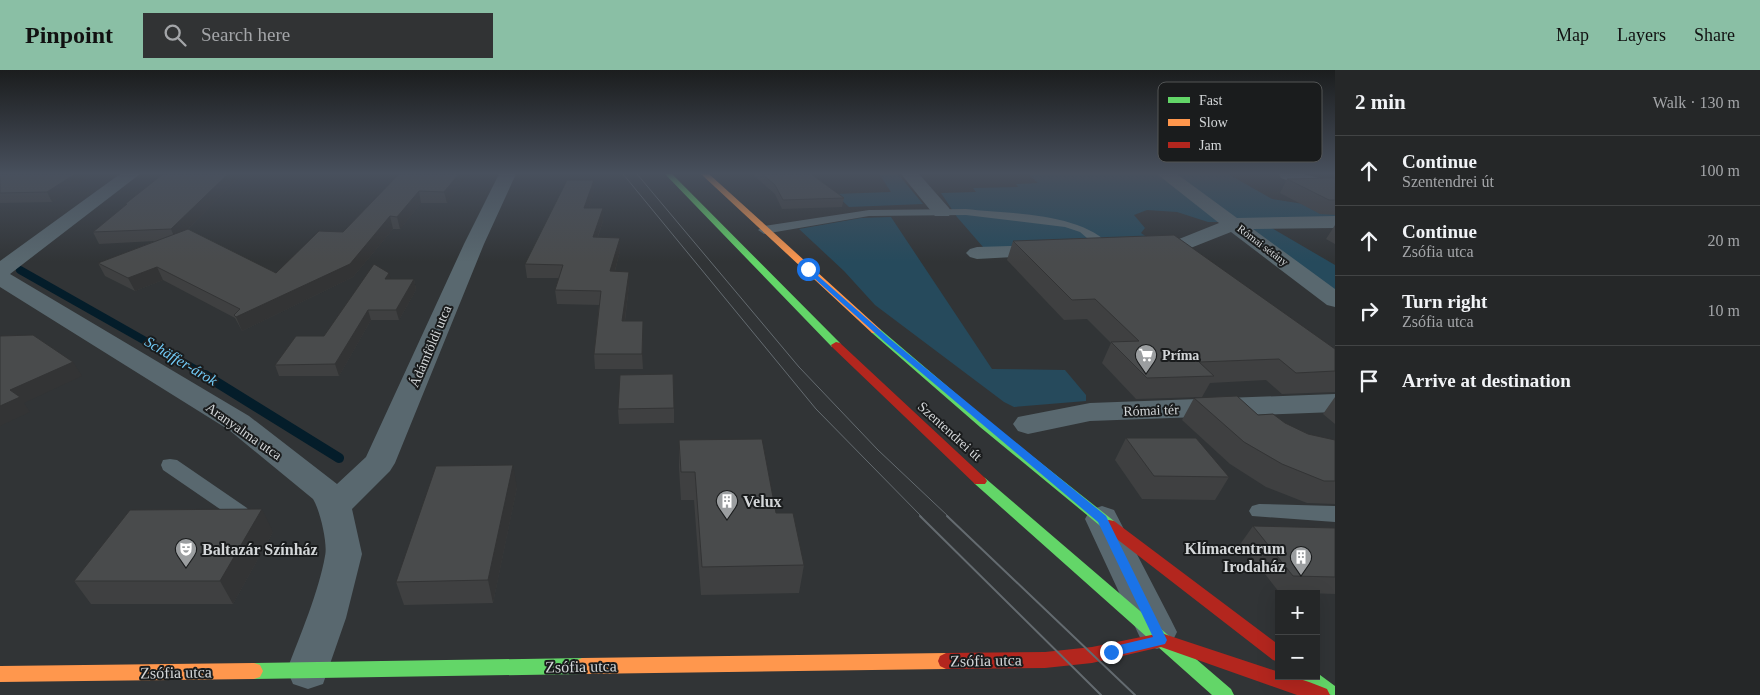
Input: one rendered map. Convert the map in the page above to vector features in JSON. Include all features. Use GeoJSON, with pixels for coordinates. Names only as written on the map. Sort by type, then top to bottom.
{"type":"FeatureCollection","features":[{"type":"Feature","properties":{"kind":"main road","name":"Szentendrei út"},"geometry":{"type":"LineString","coordinates":[[695,203],[741,253],[832,344],[1161,640],[1225,695]]}},
{"type":"Feature","properties":{"kind":"main road","name":"Szentendrei út"},"geometry":{"type":"LineString","coordinates":[[735,203],[888,340],[1102,519],[1275,652]]}},
{"type":"Feature","properties":{"kind":"main road","name":"Zsófia utca"},"geometry":{"type":"LineString","coordinates":[[0,674],[1045,660],[1092,655],[1161,640]]}},
{"type":"Feature","properties":{"kind":"main road"},"geometry":{"type":"LineString","coordinates":[[1161,640],[1321,695]]}},
{"type":"Feature","properties":{"kind":"main road"},"geometry":{"type":"LineString","coordinates":[[1313,680],[1333,695]]}},
{"type":"Feature","properties":{"kind":"street"},"geometry":{"type":"LineString","coordinates":[[0,272],[93,203]]}},
{"type":"Feature","properties":{"kind":"street","name":"Ádámföldi utca"},"geometry":{"type":"LineString","coordinates":[[335,506],[379,463],[474,244],[494,203]]}},
{"type":"Feature","properties":{"kind":"street"},"geometry":{"type":"LineString","coordinates":[[934,203],[942,212]]}},
{"type":"Feature","properties":{"kind":"street","name":"Római sétány"},"geometry":{"type":"LineString","coordinates":[[1205,203],[1335,300]]}},
{"type":"Feature","properties":{"kind":"street"},"geometry":{"type":"LineString","coordinates":[[1179,249],[1234,224],[1335,222]]}},
{"type":"Feature","properties":{"kind":"street"},"geometry":{"type":"LineString","coordinates":[[976,254],[1115,248]]}},
{"type":"Feature","properties":{"kind":"street","name":"Aranyalma utca"},"geometry":{"type":"LineString","coordinates":[[0,277],[239,423],[325,491],[335,506],[344,554],[326,618],[308,670]]}},
{"type":"Feature","properties":{"kind":"street","name":"Római tér"},"geometry":{"type":"LineString","coordinates":[[1028,424],[1090,412],[1335,403]]}},
{"type":"Feature","properties":{"kind":"street"},"geometry":{"type":"LineString","coordinates":[[1102,519],[1161,640]]}},
{"type":"Feature","properties":{"kind":"lane"},"geometry":{"type":"LineString","coordinates":[[764,230],[869,213],[966,212],[1067,224],[1084,230],[1115,248]]}},
{"type":"Feature","properties":{"kind":"lane"},"geometry":{"type":"LineString","coordinates":[[170,465],[240,513]]}},
{"type":"Feature","properties":{"kind":"lane"},"geometry":{"type":"LineString","coordinates":[[1259,511],[1335,514]]}},
{"type":"Feature","properties":{"kind":"shaded area"},"geometry":{"type":"Polygon","coordinates":[[[845,203],[923,204],[849,207],[845,203]]]}},
{"type":"Feature","properties":{"kind":"shaded area"},"geometry":{"type":"Polygon","coordinates":[[[948,203],[1298,203],[1335,209],[1335,222],[1208,222],[1177,212],[1147,210],[1134,215],[1145,228],[1141,233],[1160,246],[1022,252],[983,247],[948,203]]]}},
{"type":"Feature","properties":{"kind":"shaded area"},"geometry":{"type":"Polygon","coordinates":[[[891,217],[992,369],[1065,370],[1086,395],[1086,401],[1014,407],[1004,402],[875,305],[844,271],[799,229],[861,218],[891,217]]]}},
{"type":"Feature","properties":{"kind":"shaded area"},"geometry":{"type":"Polygon","coordinates":[[[1270,227],[1335,265],[1335,297],[1244,228],[1270,227]]]}},
{"type":"Feature","properties":{"kind":"building"},"geometry":{"type":"Polygon","coordinates":[[[198,203],[171,229],[93,232],[127,204],[125,204],[198,203]]]}},
{"type":"Feature","properties":{"kind":"building"},"geometry":{"type":"Polygon","coordinates":[[[371,203],[409,203],[397,217],[390,216],[350,264],[236,317],[234,315],[240,309],[157,267],[128,278],[98,263],[188,229],[276,273],[319,231],[343,232],[371,203]]]}},
{"type":"Feature","properties":{"kind":"building"},"geometry":{"type":"Polygon","coordinates":[[[555,203],[586,203],[584,208],[603,208],[593,237],[620,238],[610,271],[629,272],[622,321],[643,321],[642,354],[594,354],[601,291],[555,290],[563,265],[525,264],[555,203]]]}},
{"type":"Feature","properties":{"kind":"building"},"geometry":{"type":"Polygon","coordinates":[[[1174,235],[1335,349],[1335,371],[1296,373],[1279,359],[1199,362],[1214,376],[1147,378],[1111,342],[1139,341],[1095,299],[1072,300],[1013,241],[1174,235]]]}},
{"type":"Feature","properties":{"kind":"building"},"geometry":{"type":"Polygon","coordinates":[[[374,264],[389,273],[385,279],[414,279],[396,310],[368,310],[335,364],[275,365],[296,336],[324,336],[374,264]]]}},
{"type":"Feature","properties":{"kind":"building"},"geometry":{"type":"Polygon","coordinates":[[[33,335],[73,362],[10,390],[20,397],[0,406],[0,336],[33,335]]]}},
{"type":"Feature","properties":{"kind":"building"},"geometry":{"type":"Polygon","coordinates":[[[673,374],[674,408],[618,409],[620,375],[673,374]]]}},
{"type":"Feature","properties":{"kind":"building"},"geometry":{"type":"Polygon","coordinates":[[[1237,396],[1258,415],[1273,414],[1285,423],[1308,434],[1335,440],[1335,481],[1324,481],[1282,464],[1244,442],[1194,398],[1237,396]]]}},
{"type":"Feature","properties":{"kind":"building"},"geometry":{"type":"Polygon","coordinates":[[[1126,438],[1196,438],[1229,477],[1154,476],[1126,438]]]}},
{"type":"Feature","properties":{"kind":"building"},"geometry":{"type":"Polygon","coordinates":[[[762,439],[776,513],[793,513],[804,565],[702,567],[695,472],[681,472],[679,440],[762,439]]]}},
{"type":"Feature","properties":{"kind":"building"},"geometry":{"type":"Polygon","coordinates":[[[513,465],[488,580],[396,582],[436,466],[513,465]]]}},
{"type":"Feature","properties":{"kind":"building"},"geometry":{"type":"Polygon","coordinates":[[[262,509],[220,581],[74,581],[130,510],[262,509]]]}},
{"type":"Feature","properties":{"kind":"building"},"geometry":{"type":"Polygon","coordinates":[[[1253,526],[1335,528],[1335,577],[1293,576],[1253,526]]]}},
{"type":"Feature","properties":{"kind":"waterway","name":"Schäffer-árok"},"geometry":{"type":"LineString","coordinates":[[20,270],[207,376]]}},
{"type":"Feature","properties":{"kind":"waterway","name":"Schäffer-árok"},"geometry":{"type":"LineString","coordinates":[[205,375],[339,458]]}},
{"type":"Feature","properties":{"kind":"tram line"},"geometry":{"type":"LineString","coordinates":[[647,203],[816,409],[922,517]]}},
{"type":"Feature","properties":{"kind":"tram line"},"geometry":{"type":"LineString","coordinates":[[661,203],[799,367],[878,450],[949,517]]}},
{"type":"Feature","properties":{"kind":"tram line"},"geometry":{"type":"LineString","coordinates":[[920,516],[1101,695]]}},
{"type":"Feature","properties":{"kind":"tram line"},"geometry":{"type":"LineString","coordinates":[[947,516],[1135,695]]}},
{"type":"Feature","properties":{"kind":"traffic: fast"},"geometry":{"type":"LineString","coordinates":[[697,203],[836,345]]}},
{"type":"Feature","properties":{"kind":"traffic: fast"},"geometry":{"type":"LineString","coordinates":[[876,331],[984,424],[1109,525]]}},
{"type":"Feature","properties":{"kind":"traffic: fast"},"geometry":{"type":"LineString","coordinates":[[980,481],[1225,695]]}},
{"type":"Feature","properties":{"kind":"traffic: fast"},"geometry":{"type":"LineString","coordinates":[[254,671],[582,666]]}},
{"type":"Feature","properties":{"kind":"traffic: fast"},"geometry":{"type":"LineString","coordinates":[[1313,680],[1333,695]]}},
{"type":"Feature","properties":{"kind":"traffic: slow"},"geometry":{"type":"LineString","coordinates":[[736,203],[876,331]]}},
{"type":"Feature","properties":{"kind":"traffic: slow"},"geometry":{"type":"LineString","coordinates":[[582,666],[946,661]]}},
{"type":"Feature","properties":{"kind":"traffic: slow"},"geometry":{"type":"LineString","coordinates":[[0,674],[254,671]]}},
{"type":"Feature","properties":{"kind":"traffic: jam"},"geometry":{"type":"LineString","coordinates":[[836,345],[980,481]]}},
{"type":"Feature","properties":{"kind":"traffic: jam"},"geometry":{"type":"LineString","coordinates":[[1109,525],[1275,652]]}},
{"type":"Feature","properties":{"kind":"traffic: jam"},"geometry":{"type":"LineString","coordinates":[[946,661],[1045,660],[1092,655],[1161,640],[1321,695]]}},
{"type":"Feature","properties":{"kind":"place","name":"Príma"},"geometry":{"type":"Point","coordinates":[1146,374]}},
{"type":"Feature","properties":{"kind":"place","name":"Velux"},"geometry":{"type":"Point","coordinates":[727,520]}},
{"type":"Feature","properties":{"kind":"place","name":"Baltazár Színház"},"geometry":{"type":"Point","coordinates":[186,568]}},
{"type":"Feature","properties":{"kind":"place","name":"Klímacentrum Irodaház"},"geometry":{"type":"Point","coordinates":[1301,576]}},
{"type":"Feature","properties":{"kind":"route"},"geometry":{"type":"LineString","coordinates":[[808,269],[888,340],[1074,498],[1102,519],[1161,640],[1111,652]]}}]}
